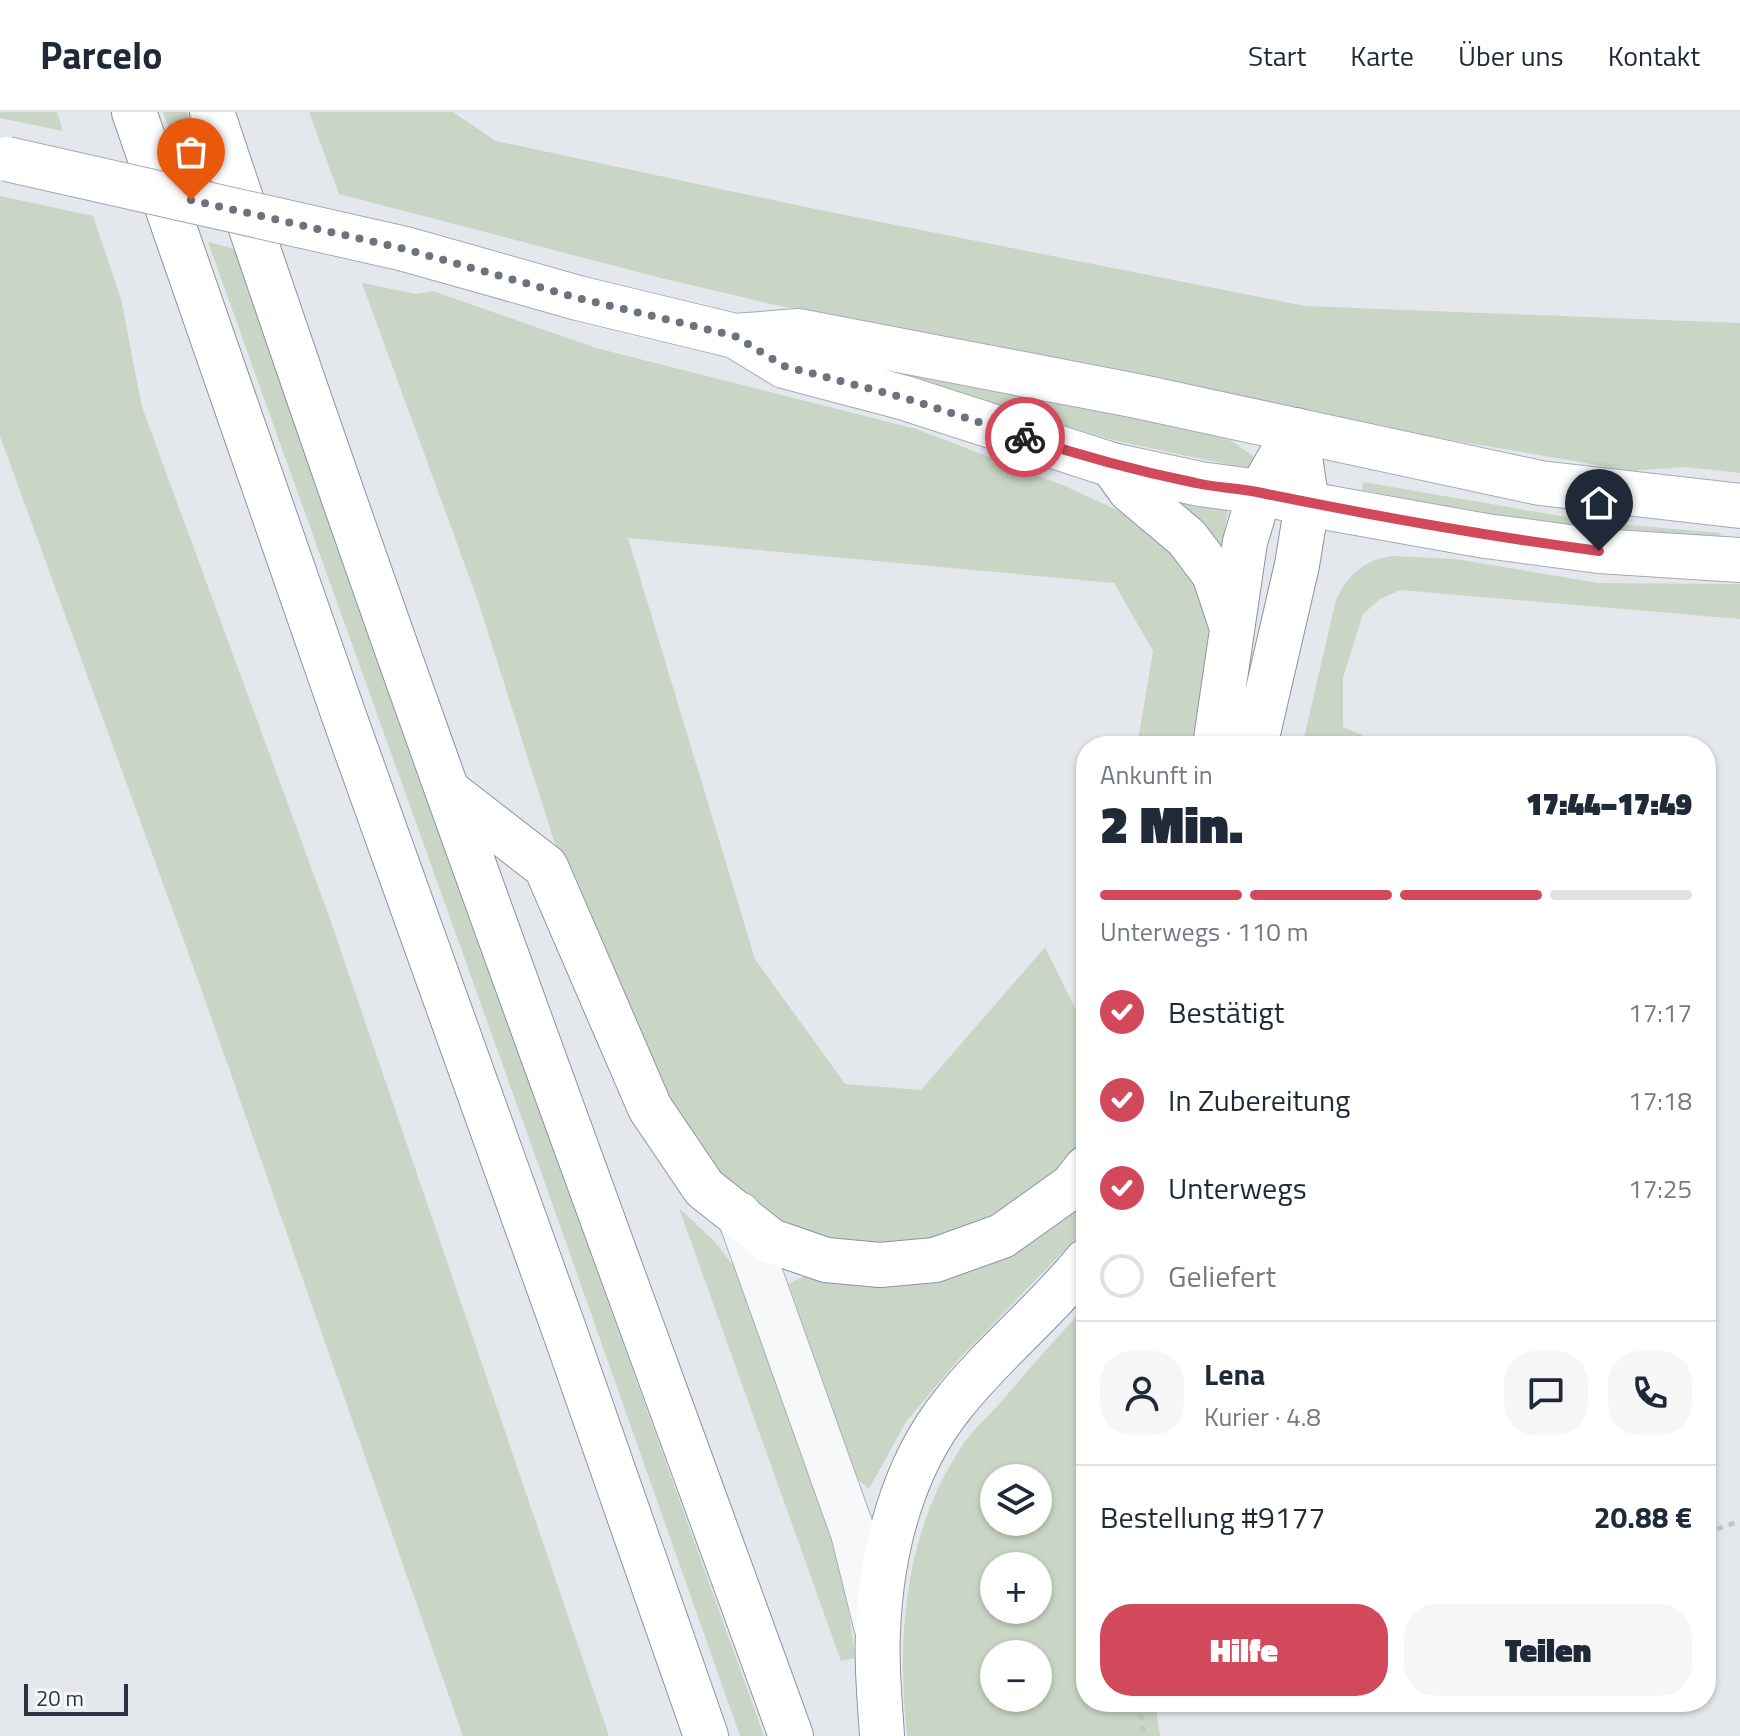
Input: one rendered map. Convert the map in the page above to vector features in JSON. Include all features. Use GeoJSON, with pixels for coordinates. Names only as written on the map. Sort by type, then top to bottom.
{"type":"FeatureCollection","features":[{"type":"Feature","properties":{"kind":"main road"},"geometry":{"type":"LineString","coordinates":[[134,112],[344,716],[706,1736]]}},
{"type":"Feature","properties":{"kind":"main road"},"geometry":{"type":"LineString","coordinates":[[212,112],[261,260],[449,792],[791,1736]]}},
{"type":"Feature","properties":{"kind":"main road"},"geometry":{"type":"LineString","coordinates":[[4,158],[405,249],[578,298],[735,336],[784,366],[905,398],[1112,465],[1486,536],[1599,551],[1740,560]]}},
{"type":"Feature","properties":{"kind":"main road"},"geometry":{"type":"LineString","coordinates":[[735,336],[799,331],[1296,430],[1540,483],[1740,506]]}},
{"type":"Feature","properties":{"kind":"main road"},"geometry":{"type":"LineString","coordinates":[[1217,736],[1245,542],[1260,492],[1296,430]]}},
{"type":"Feature","properties":{"kind":"main road"},"geometry":{"type":"LineString","coordinates":[[1257,736],[1297,565],[1307,504],[1296,430]]}},
{"type":"Feature","properties":{"kind":"main road"},"geometry":{"type":"LineString","coordinates":[[1112,465],[1130,490],[1187,538],[1214,574],[1231,625]]}},
{"type":"Feature","properties":{"kind":"main road"},"geometry":{"type":"LineString","coordinates":[[449,792],[546,867],[650,1108],[704,1188],[771,1241],[826,1260],[880,1265],[935,1260],[1002,1236],[1076,1181]]}},
{"type":"Feature","properties":{"kind":"main road"},"geometry":{"type":"LineString","coordinates":[[882,1736],[878,1632],[890,1535],[920,1451],[953,1404],[1076,1273]]}},
{"type":"Feature","properties":{"kind":"lane"},"geometry":{"type":"LineString","coordinates":[[739,1214],[853,1533],[878,1632]]}},
{"type":"Feature","properties":{"kind":"path"},"geometry":{"type":"LineString","coordinates":[[1716,1529],[1740,1521]]}},
{"type":"Feature","properties":{"kind":"path"},"geometry":{"type":"LineString","coordinates":[[1140,1712],[1144,1736]]}},
{"type":"Feature","properties":{"kind":"green space"},"geometry":{"type":"Polygon","coordinates":[[[0,112],[57,112],[63,131],[0,118],[0,112]]]}},
{"type":"Feature","properties":{"kind":"green space"},"geometry":{"type":"Polygon","coordinates":[[[163,112],[187,112],[206,169],[181,163],[163,112]]]}},
{"type":"Feature","properties":{"kind":"green space"},"geometry":{"type":"Polygon","coordinates":[[[309,112],[453,112],[496,141],[815,209],[1305,306],[1740,323],[1740,473],[1685,467],[1632,471],[1399,431],[1036,354],[968,350],[661,278],[339,194],[309,112]]]}},
{"type":"Feature","properties":{"kind":"green space"},"geometry":{"type":"Polygon","coordinates":[[[0,196],[93,216],[121,299],[142,407],[329,916],[609,1736],[463,1736],[192,963],[0,436],[0,196]]]}},
{"type":"Feature","properties":{"kind":"green space"},"geometry":{"type":"Polygon","coordinates":[[[208,242],[239,250],[563,1176],[764,1736],[740,1736],[208,242]]]}},
{"type":"Feature","properties":{"kind":"green space"},"geometry":{"type":"Polygon","coordinates":[[[362,283],[416,294],[433,291],[596,348],[916,429],[1065,486],[1130,516],[1181,556],[1209,606],[1216,640],[1203,736],[1139,736],[1153,651],[1114,583],[628,538],[755,959],[845,1084],[921,1090],[1045,947],[1076,1011],[1076,1155],[1064,1171],[1008,1213],[929,1243],[859,1248],[795,1231],[736,1192],[679,1123],[588,948],[478,601],[362,283]]]}},
{"type":"Feature","properties":{"kind":"green space"},"geometry":{"type":"Polygon","coordinates":[[[906,371],[1201,431],[1232,441],[1257,459],[1254,470],[1117,441],[921,383],[906,371]]]}},
{"type":"Feature","properties":{"kind":"green space"},"geometry":{"type":"Polygon","coordinates":[[[1363,482],[1596,522],[1720,533],[1721,538],[1544,526],[1362,490],[1363,482]]]}},
{"type":"Feature","properties":{"kind":"green space"},"geometry":{"type":"Polygon","coordinates":[[[1173,498],[1228,509],[1221,556],[1173,498]]]}},
{"type":"Feature","properties":{"kind":"green space"},"geometry":{"type":"Polygon","coordinates":[[[1384,558],[1455,559],[1599,583],[1740,584],[1740,619],[1400,590],[1380,599],[1363,614],[1343,678],[1343,727],[1362,736],[1304,736],[1336,600],[1352,575],[1366,564],[1384,558]]]}},
{"type":"Feature","properties":{"kind":"green space"},"geometry":{"type":"Polygon","coordinates":[[[1076,1200],[1076,1238],[959,1359],[906,1422],[869,1489],[855,1477],[789,1284],[804,1276],[1076,1200]]]}},
{"type":"Feature","properties":{"kind":"green space"},"geometry":{"type":"Polygon","coordinates":[[[679,1208],[715,1242],[738,1272],[844,1572],[855,1658],[841,1661],[679,1208]]]}},
{"type":"Feature","properties":{"kind":"green space"},"geometry":{"type":"Polygon","coordinates":[[[1076,1317],[1076,1712],[1156,1712],[1160,1736],[907,1736],[903,1660],[905,1622],[917,1547],[944,1476],[973,1432],[1076,1317]]]}},
{"type":"Feature","properties":{"kind":"way so far"},"geometry":{"type":"LineString","coordinates":[[191,200],[405,249],[578,298],[735,336],[784,366],[905,398],[1025,437]]}},
{"type":"Feature","properties":{"kind":"route"},"geometry":{"type":"LineString","coordinates":[[1025,437],[1112,465],[1200,484],[1260,492],[1307,504],[1486,536],[1599,551]]}}]}
